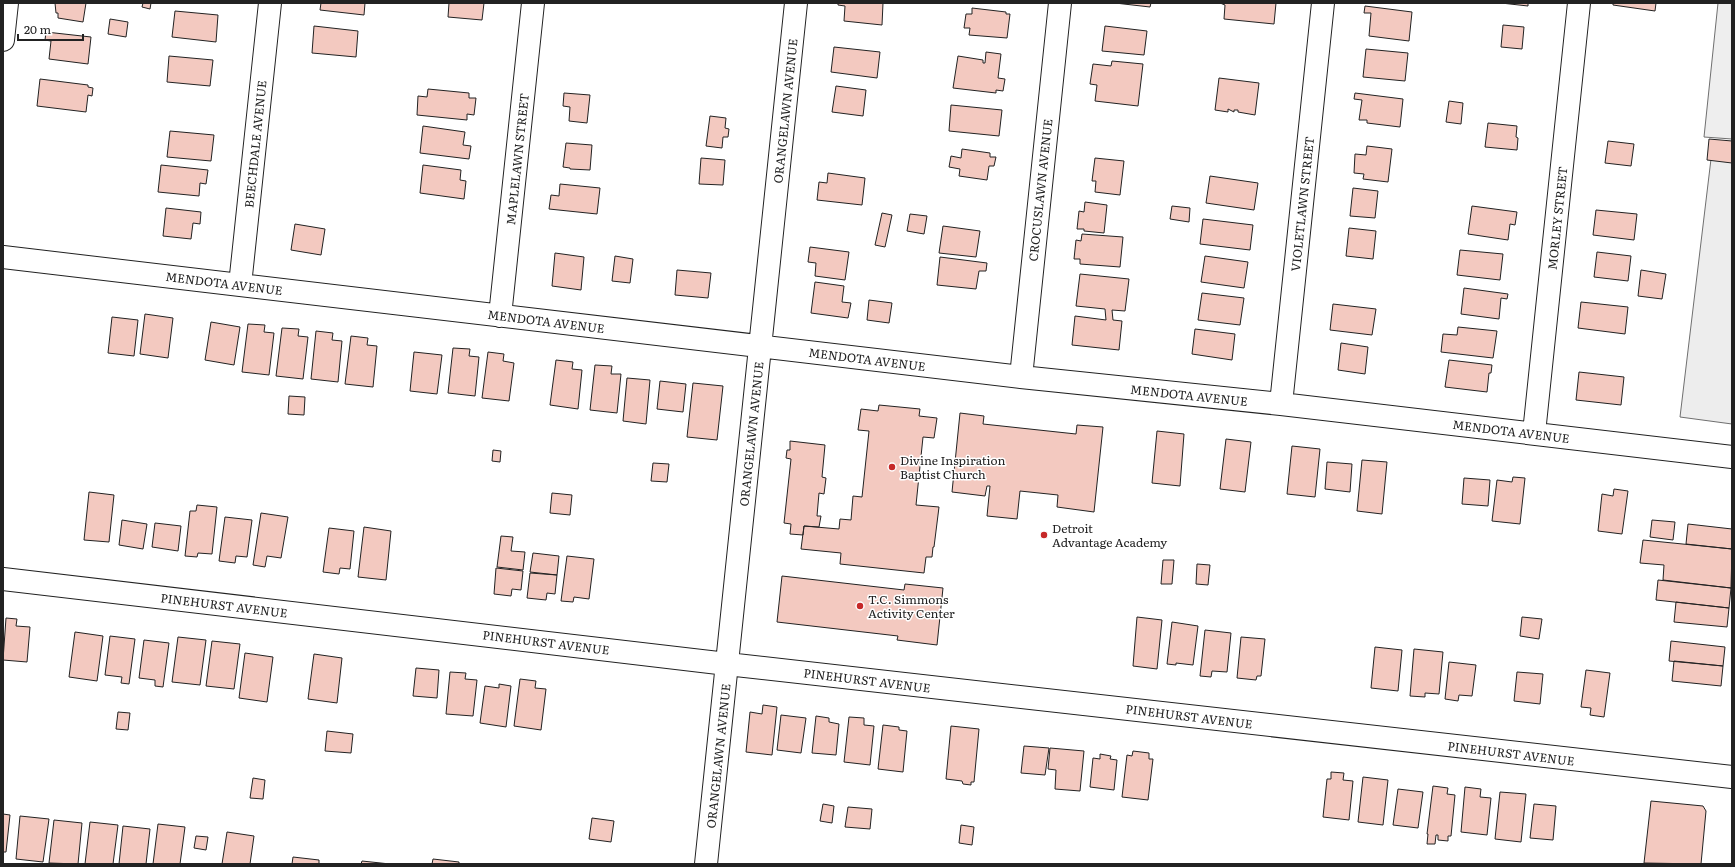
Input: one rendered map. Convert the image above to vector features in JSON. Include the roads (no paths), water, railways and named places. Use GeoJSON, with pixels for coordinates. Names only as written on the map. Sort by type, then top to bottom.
{"type":"FeatureCollection","features":[{"type":"Feature","properties":{"kind":"street"},"geometry":{"type":"LineString","coordinates":[[3,40],[7,3]]}},
{"type":"Feature","properties":{"kind":"street","name":"BEECHDALE AVENUE"},"geometry":{"type":"LineString","coordinates":[[240,285],[270,3]]}},
{"type":"Feature","properties":{"kind":"street","name":"MAPLELAWN STREET"},"geometry":{"type":"LineString","coordinates":[[500,316],[533,3]]}},
{"type":"Feature","properties":{"kind":"street","name":"ORANGELAWN AVENUE"},"geometry":{"type":"LineString","coordinates":[[706,864],[796,3]]}},
{"type":"Feature","properties":{"kind":"street","name":"CROCUSLAWN AVENUE"},"geometry":{"type":"LineString","coordinates":[[1021,376],[1060,3]]}},
{"type":"Feature","properties":{"kind":"street","name":"VIOLETLAWN STREET"},"geometry":{"type":"LineString","coordinates":[[1281,404],[1324,3]]}},
{"type":"Feature","properties":{"kind":"street","name":"MORLEY STREET"},"geometry":{"type":"LineString","coordinates":[[1534,433],[1579,3]]}},
{"type":"Feature","properties":{"kind":"street","name":"MENDOTA AVENUE"},"geometry":{"type":"LineString","coordinates":[[3,257],[500,316],[1021,376],[1281,404],[1732,457]]}},
{"type":"Feature","properties":{"kind":"street","name":"PINEHURST AVENUE"},"geometry":{"type":"LineString","coordinates":[[3,579],[727,664],[1732,777]]}},
{"type":"Feature","properties":{"kind":"place","name":"Divine Inspiration Baptist Church"},"geometry":{"type":"Point","coordinates":[892,467]}},
{"type":"Feature","properties":{"kind":"place","name":"Detroit Advantage Academy"},"geometry":{"type":"Point","coordinates":[1044,535]}},
{"type":"Feature","properties":{"kind":"place","name":"T.C. Simmons Activity Center"},"geometry":{"type":"Point","coordinates":[860,606]}}]}
